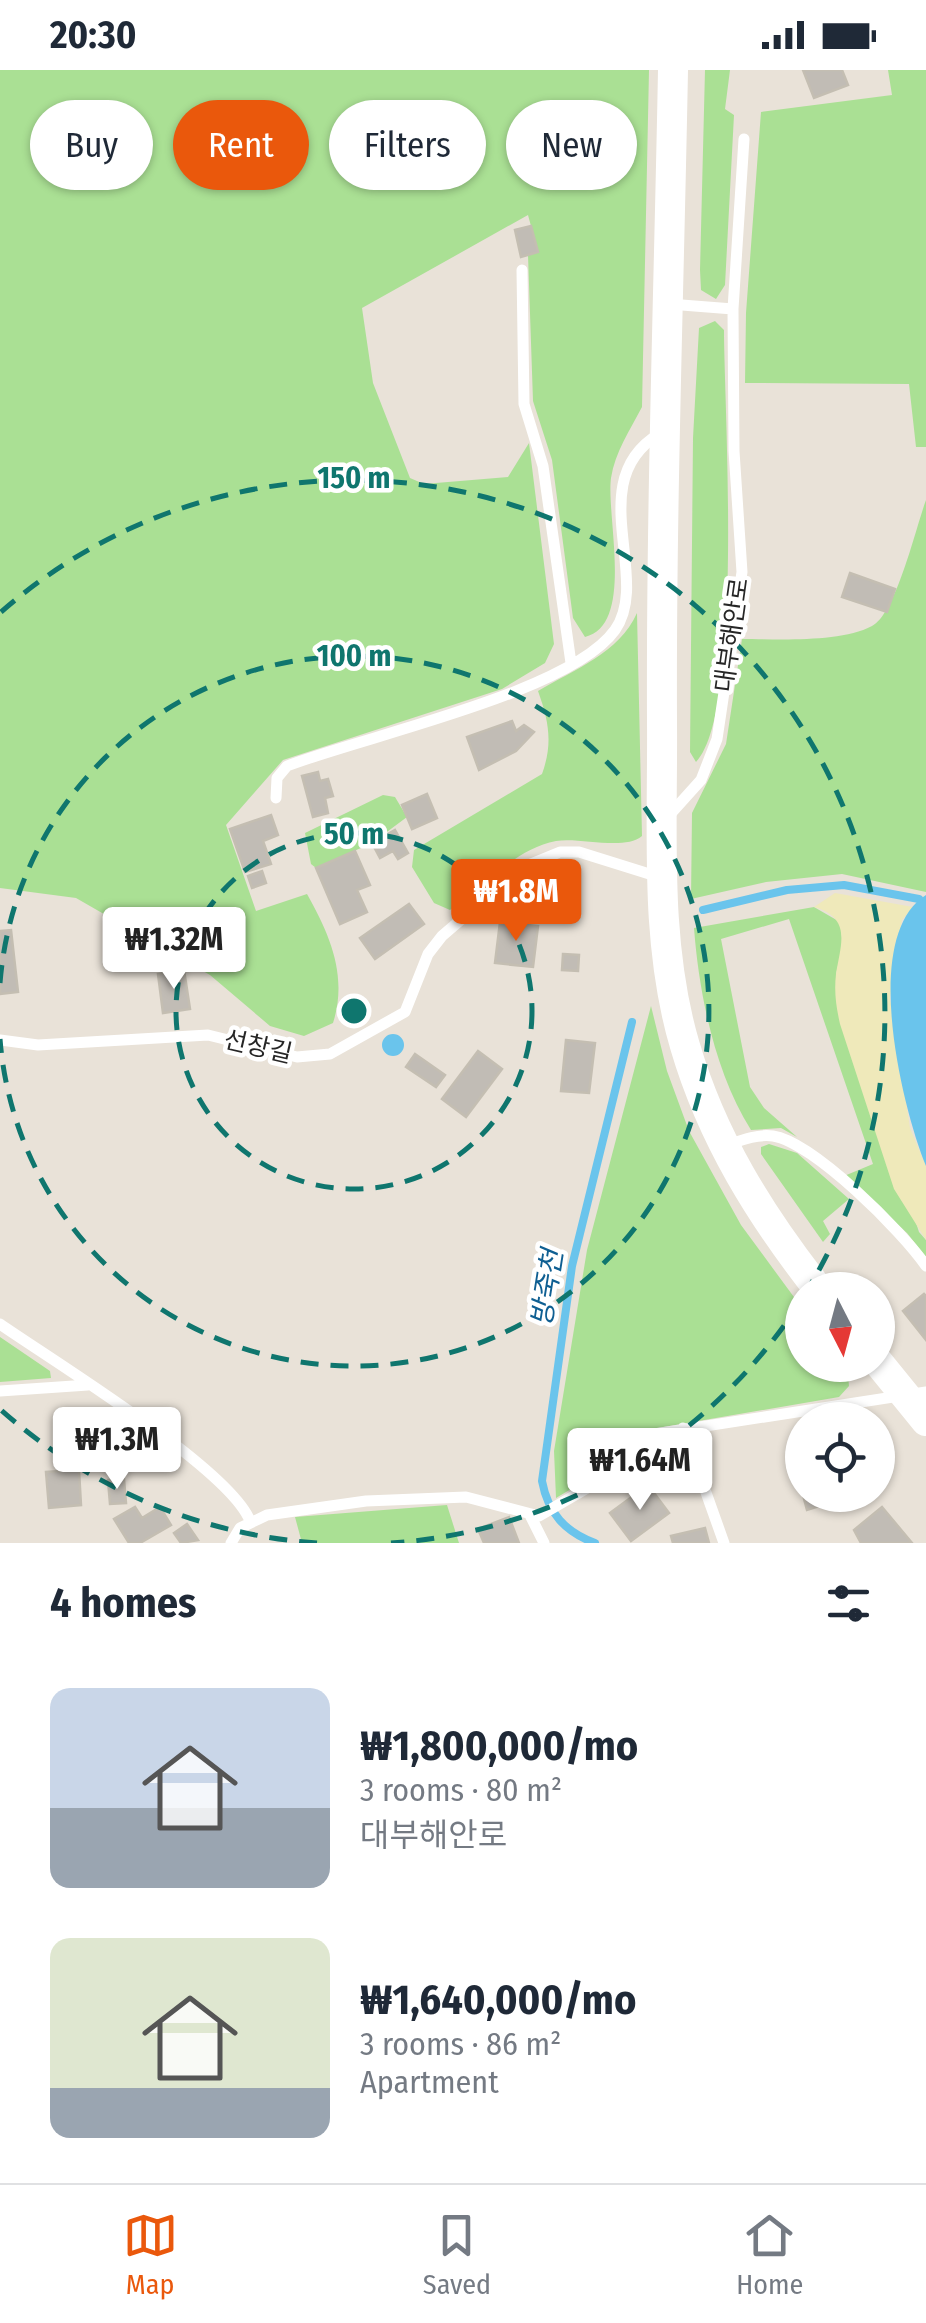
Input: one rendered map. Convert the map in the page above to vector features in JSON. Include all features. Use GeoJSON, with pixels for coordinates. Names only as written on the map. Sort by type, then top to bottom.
{"type":"FeatureCollection","features":[{"type":"Feature","properties":{"kind":"street"},"geometry":{"type":"LineString","coordinates":[[673,70],[663,432],[662,822],[671,990],[684,1046],[724,1147],[779,1239],[805,1272]]}},
{"type":"Feature","properties":{"kind":"street"},"geometry":{"type":"LineString","coordinates":[[895,1376],[915,1393],[926,1421]]}},
{"type":"Feature","properties":{"kind":"lane","name":"대부해안로"},"geometry":{"type":"LineString","coordinates":[[662,822],[701,780],[717,739],[742,572],[734,451],[734,309],[744,138]]}},
{"type":"Feature","properties":{"kind":"lane"},"geometry":{"type":"LineString","coordinates":[[522,270],[524,404],[543,466],[571,663]]}},
{"type":"Feature","properties":{"kind":"lane"},"geometry":{"type":"LineString","coordinates":[[668,304],[734,309]]}},
{"type":"Feature","properties":{"kind":"lane"},"geometry":{"type":"LineString","coordinates":[[276,798],[277,778],[287,766],[515,693],[571,663],[616,628],[623,602],[623,478],[636,448],[663,432]]}},
{"type":"Feature","properties":{"kind":"lane","name":"선창길"},"geometry":{"type":"LineString","coordinates":[[0,1040],[38,1044],[208,1035],[297,1057],[330,1054],[405,1012],[428,954],[442,936],[522,868],[560,852],[579,852],[663,879]]}},
{"type":"Feature","properties":{"kind":"lane"},"geometry":{"type":"LineString","coordinates":[[724,1147],[753,1136],[792,1143],[903,1237],[926,1266]]}},
{"type":"Feature","properties":{"kind":"lane"},"geometry":{"type":"LineString","coordinates":[[0,1324],[229,1489],[250,1522]]}},
{"type":"Feature","properties":{"kind":"lane"},"geometry":{"type":"LineString","coordinates":[[0,1392],[88,1385]]}},
{"type":"Feature","properties":{"kind":"lane"},"geometry":{"type":"LineString","coordinates":[[231,1543],[250,1522],[288,1511],[434,1498],[484,1499],[534,1515],[575,1497],[642,1440],[683,1428],[915,1393]]}},
{"type":"Feature","properties":{"kind":"lane"},"geometry":{"type":"LineString","coordinates":[[683,1428],[724,1543]]}},
{"type":"Feature","properties":{"kind":"lane"},"geometry":{"type":"LineString","coordinates":[[534,1515],[544,1543]]}},
{"type":"Feature","properties":{"kind":"green space"},"geometry":{"type":"Polygon","coordinates":[[[0,70],[649,70],[642,407],[619,450],[611,478],[614,592],[600,628],[585,637],[573,618],[552,460],[533,401],[528,255],[538,252],[528,215],[362,308],[373,383],[410,478],[424,484],[508,477],[529,443],[554,644],[545,663],[502,689],[283,760],[226,825],[256,911],[307,894],[334,956],[338,989],[333,1023],[304,1036],[270,1026],[210,975],[76,898],[0,888],[0,70]]]}},
{"type":"Feature","properties":{"kind":"green space"},"geometry":{"type":"Polygon","coordinates":[[[705,70],[730,70],[725,109],[734,115],[725,285],[716,299],[701,290],[700,270],[705,70]]]}},
{"type":"Feature","properties":{"kind":"green space"},"geometry":{"type":"Polygon","coordinates":[[[888,70],[926,70],[926,447],[916,447],[909,384],[745,383],[746,313],[761,112],[892,95],[888,70]]]}},
{"type":"Feature","properties":{"kind":"green space"},"geometry":{"type":"Polygon","coordinates":[[[715,321],[724,330],[726,624],[721,685],[711,732],[696,762],[690,752],[693,438],[699,328],[715,321]]]}},
{"type":"Feature","properties":{"kind":"green space"},"geometry":{"type":"Polygon","coordinates":[[[926,500],[926,892],[842,874],[766,882],[691,899],[692,813],[726,744],[742,639],[826,638],[872,626],[881,618],[897,588],[926,500]]]}},
{"type":"Feature","properties":{"kind":"green space"},"geometry":{"type":"Polygon","coordinates":[[[637,613],[642,836],[624,843],[566,840],[541,845],[513,860],[450,910],[434,903],[412,867],[414,850],[542,774],[548,732],[538,691],[608,649],[637,613]]]}},
{"type":"Feature","properties":{"kind":"green space"},"geometry":{"type":"Polygon","coordinates":[[[383,795],[395,797],[407,817],[372,843],[316,868],[311,864],[305,833],[383,795]]]}},
{"type":"Feature","properties":{"kind":"green space"},"geometry":{"type":"Polygon","coordinates":[[[814,907],[840,922],[843,945],[836,974],[919,1232],[926,1240],[926,1257],[907,1233],[844,1176],[873,1164],[789,919],[721,939],[750,1087],[764,1108],[797,1137],[781,1128],[751,1130],[718,1058],[700,979],[694,928],[814,907]]]}},
{"type":"Feature","properties":{"kind":"green space"},"geometry":{"type":"Polygon","coordinates":[[[651,1006],[667,1071],[689,1131],[741,1225],[785,1285],[785,1382],[849,1382],[849,1386],[839,1397],[785,1402],[785,1406],[652,1429],[634,1438],[596,1474],[556,1498],[554,1451],[587,1250],[651,1006]]]}},
{"type":"Feature","properties":{"kind":"green space"},"geometry":{"type":"Polygon","coordinates":[[[769,1144],[797,1153],[849,1199],[823,1221],[830,1234],[823,1242],[761,1154],[761,1147],[769,1144]]]}},
{"type":"Feature","properties":{"kind":"green space"},"geometry":{"type":"Polygon","coordinates":[[[0,1337],[50,1371],[51,1378],[0,1382],[0,1337]]]}},
{"type":"Feature","properties":{"kind":"green space"},"geometry":{"type":"Polygon","coordinates":[[[447,1505],[459,1543],[302,1543],[295,1517],[447,1505]]]}},
{"type":"Feature","properties":{"kind":"sand"},"geometry":{"type":"Polygon","coordinates":[[[835,893],[913,907],[902,920],[890,998],[910,1128],[926,1166],[926,1240],[894,1189],[840,1024],[835,987],[841,933],[834,918],[814,907],[835,893]]]}},
{"type":"Feature","properties":{"kind":"water"},"geometry":{"type":"Polygon","coordinates":[[[926,895],[926,1166],[898,1065],[891,983],[895,946],[906,916],[926,895]]]}},
{"type":"Feature","properties":{"kind":"water"},"geometry":{"type":"Polygon","coordinates":[[[389,1034],[397,1034],[404,1045],[397,1056],[389,1056],[382,1049],[382,1041],[389,1034]]]}},
{"type":"Feature","properties":{"kind":"building"},"geometry":{"type":"Polygon","coordinates":[[[803,70],[842,70],[848,85],[814,98],[803,70]]]}},
{"type":"Feature","properties":{"kind":"building"},"geometry":{"type":"Polygon","coordinates":[[[531,226],[538,252],[521,257],[515,230],[531,226]]]}},
{"type":"Feature","properties":{"kind":"building"},"geometry":{"type":"Polygon","coordinates":[[[850,573],[895,589],[887,612],[842,597],[850,573]]]}},
{"type":"Feature","properties":{"kind":"building"},"geometry":{"type":"Polygon","coordinates":[[[512,721],[516,731],[524,725],[534,732],[516,751],[479,770],[467,737],[512,721]]]}},
{"type":"Feature","properties":{"kind":"building"},"geometry":{"type":"Polygon","coordinates":[[[318,772],[320,781],[328,779],[333,796],[325,798],[328,813],[313,817],[302,776],[318,772]]]}},
{"type":"Feature","properties":{"kind":"building"},"geometry":{"type":"Polygon","coordinates":[[[427,794],[437,818],[412,829],[402,805],[427,794]]]}},
{"type":"Feature","properties":{"kind":"building"},"geometry":{"type":"Polygon","coordinates":[[[271,815],[278,835],[263,841],[271,864],[245,872],[230,829],[271,815]]]}},
{"type":"Feature","properties":{"kind":"building"},"geometry":{"type":"Polygon","coordinates":[[[395,830],[408,853],[398,859],[393,851],[380,858],[372,843],[395,830]]]}},
{"type":"Feature","properties":{"kind":"building"},"geometry":{"type":"Polygon","coordinates":[[[355,851],[370,885],[357,890],[367,912],[340,924],[316,868],[355,851]]]}},
{"type":"Feature","properties":{"kind":"building"},"geometry":{"type":"Polygon","coordinates":[[[262,871],[266,883],[252,888],[248,876],[262,871]]]}},
{"type":"Feature","properties":{"kind":"building"},"geometry":{"type":"Polygon","coordinates":[[[409,904],[424,924],[375,959],[360,938],[409,904]]]}},
{"type":"Feature","properties":{"kind":"building"},"geometry":{"type":"Polygon","coordinates":[[[500,922],[538,926],[533,967],[495,963],[500,922]]]}},
{"type":"Feature","properties":{"kind":"building"},"geometry":{"type":"Polygon","coordinates":[[[11,930],[18,992],[0,994],[0,931],[11,930]]]}},
{"type":"Feature","properties":{"kind":"building"},"geometry":{"type":"Polygon","coordinates":[[[563,954],[579,955],[578,971],[562,970],[563,954]]]}},
{"type":"Feature","properties":{"kind":"building"},"geometry":{"type":"Polygon","coordinates":[[[184,970],[190,1009],[163,1013],[158,974],[184,970]]]}},
{"type":"Feature","properties":{"kind":"building"},"geometry":{"type":"Polygon","coordinates":[[[566,1040],[595,1043],[589,1093],[561,1091],[566,1040]]]}},
{"type":"Feature","properties":{"kind":"building"},"geometry":{"type":"Polygon","coordinates":[[[478,1051],[502,1069],[466,1117],[442,1099],[478,1051]]]}},
{"type":"Feature","properties":{"kind":"building"},"geometry":{"type":"Polygon","coordinates":[[[415,1054],[445,1075],[436,1087],[406,1067],[415,1054]]]}},
{"type":"Feature","properties":{"kind":"building"},"geometry":{"type":"Polygon","coordinates":[[[926,1296],[926,1340],[903,1311],[926,1296]]]}},
{"type":"Feature","properties":{"kind":"building"},"geometry":{"type":"Polygon","coordinates":[[[79,1470],[81,1505],[49,1508],[46,1472],[79,1470]]]}},
{"type":"Feature","properties":{"kind":"building"},"geometry":{"type":"Polygon","coordinates":[[[124,1479],[126,1503],[110,1504],[108,1480],[124,1479]]]}},
{"type":"Feature","properties":{"kind":"building"},"geometry":{"type":"Polygon","coordinates":[[[648,1485],[669,1513],[631,1541],[610,1513],[648,1485]]]}},
{"type":"Feature","properties":{"kind":"building"},"geometry":{"type":"Polygon","coordinates":[[[135,1507],[142,1518],[160,1507],[171,1525],[140,1543],[129,1543],[114,1519],[135,1507]]]}},
{"type":"Feature","properties":{"kind":"building"},"geometry":{"type":"Polygon","coordinates":[[[876,1512],[886,1512],[912,1543],[861,1543],[854,1530],[876,1512]]]}},
{"type":"Feature","properties":{"kind":"building"},"geometry":{"type":"Polygon","coordinates":[[[509,1517],[519,1543],[484,1543],[478,1529],[509,1517]]]}},
{"type":"Feature","properties":{"kind":"building"},"geometry":{"type":"Polygon","coordinates":[[[187,1524],[198,1540],[181,1543],[174,1533],[187,1524]]]}},
{"type":"Feature","properties":{"kind":"building"},"geometry":{"type":"Polygon","coordinates":[[[705,1528],[709,1543],[673,1543],[671,1536],[705,1528]]]}},
{"type":"Feature","properties":{"kind":"waterway","name":"방죽천"},"geometry":{"type":"LineString","coordinates":[[703,910],[787,890],[844,885],[919,899]]}},
{"type":"Feature","properties":{"kind":"waterway","name":"방죽천"},"geometry":{"type":"LineString","coordinates":[[595,1543],[560,1520],[542,1481],[572,1266],[632,1022]]}}]}
